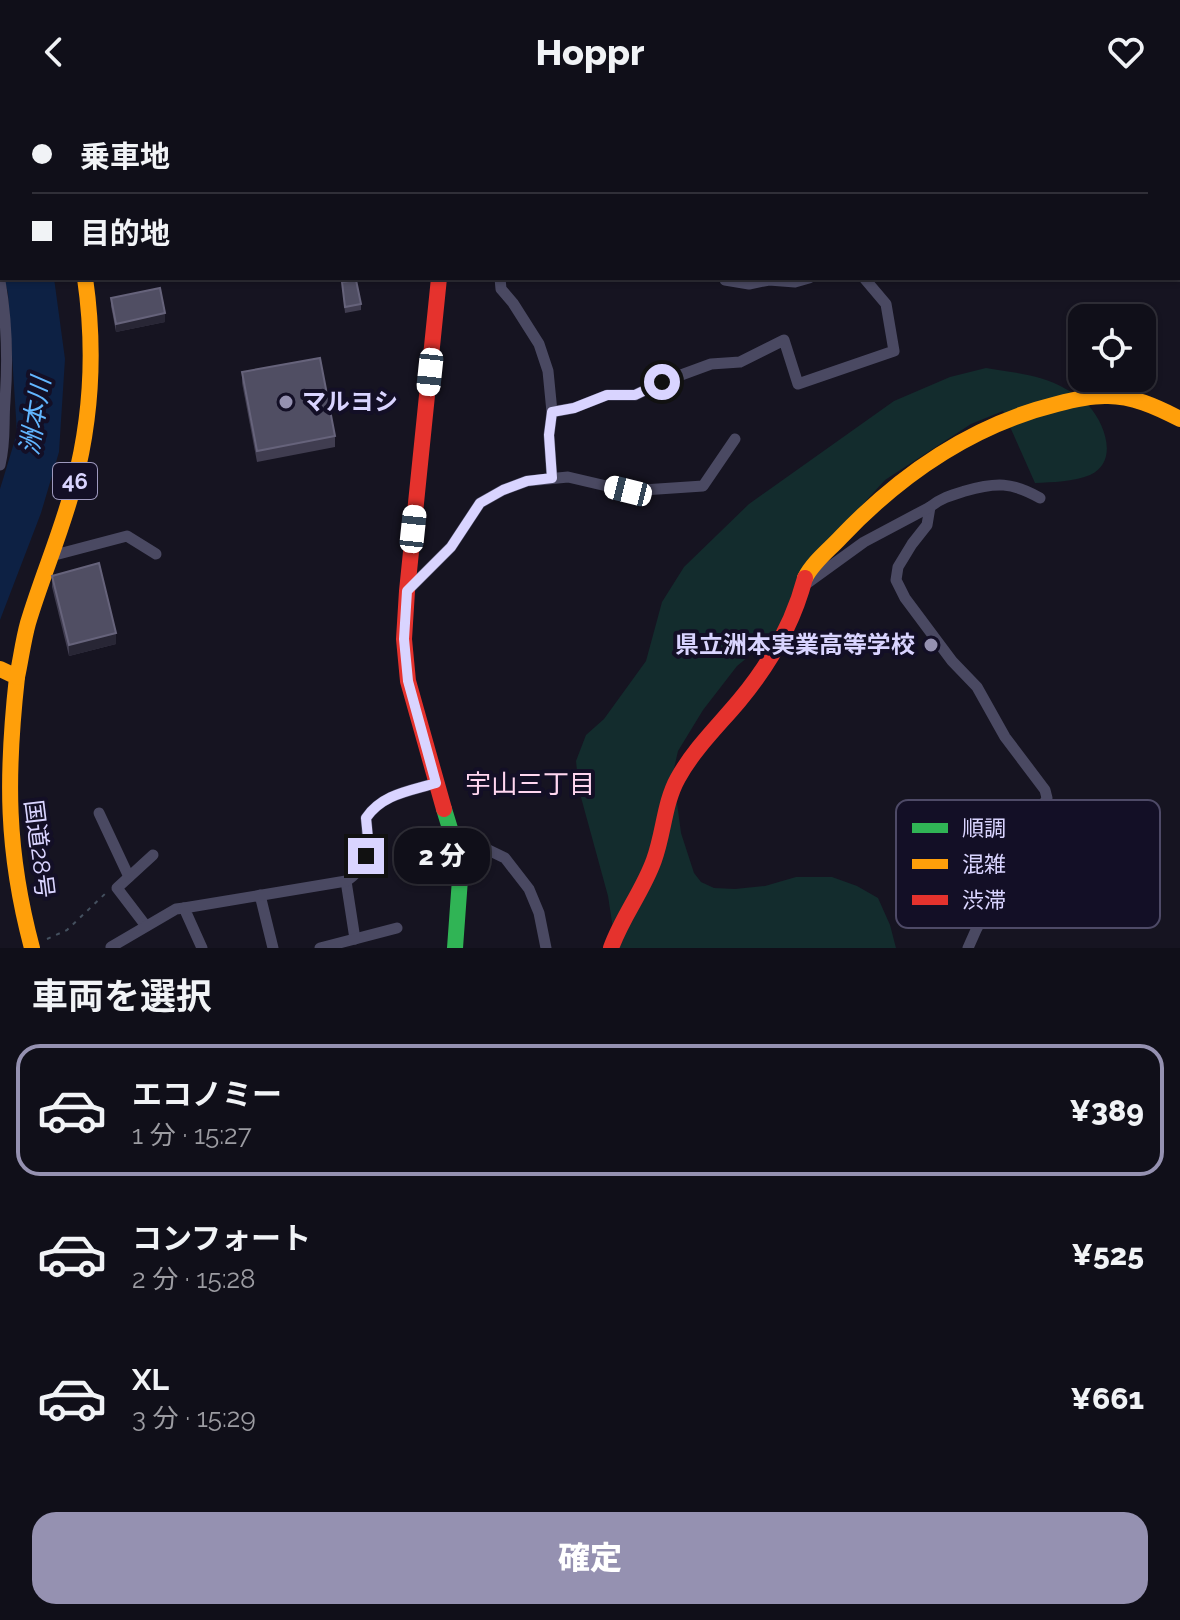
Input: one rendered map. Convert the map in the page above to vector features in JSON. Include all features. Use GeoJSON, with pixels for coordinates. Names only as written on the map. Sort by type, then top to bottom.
{"type":"FeatureCollection","features":[{"type":"Feature","properties":{"kind":"main road","name":"46"},"geometry":{"type":"LineString","coordinates":[[17,677],[29,621],[75,480],[88,415],[90,320],[85,280]]}},
{"type":"Feature","properties":{"kind":"main road"},"geometry":{"type":"LineString","coordinates":[[439,280],[404,639],[408,681],[459,858],[455,948]]}},
{"type":"Feature","properties":{"kind":"main road"},"geometry":{"type":"LineString","coordinates":[[611,948],[658,851],[677,779],[758,677],[777,648],[799,602],[807,574],[876,501],[920,466],[980,432],[1049,405],[1112,396],[1153,407],[1180,419]]}},
{"type":"Feature","properties":{"kind":"main road"},"geometry":{"type":"LineString","coordinates":[[0,669],[17,677]]}},
{"type":"Feature","properties":{"kind":"main road","name":"国道28号"},"geometry":{"type":"LineString","coordinates":[[17,677],[9,736],[9,823],[29,947]]}},
{"type":"Feature","properties":{"kind":"street"},"geometry":{"type":"LineString","coordinates":[[500,280],[501,289],[539,344],[548,371],[552,412],[549,435],[552,478]]}},
{"type":"Feature","properties":{"kind":"street"},"geometry":{"type":"LineString","coordinates":[[725,280],[749,284],[769,280],[802,280]]}},
{"type":"Feature","properties":{"kind":"street"},"geometry":{"type":"LineString","coordinates":[[552,412],[574,408],[607,395],[635,395],[711,364],[740,362],[784,340],[798,384],[894,351],[886,304],[866,280]]}},
{"type":"Feature","properties":{"kind":"street"},"geometry":{"type":"LineString","coordinates":[[0,281],[4,303],[6,433],[0,465]]}},
{"type":"Feature","properties":{"kind":"street"},"geometry":{"type":"LineString","coordinates":[[407,591],[451,547],[480,503],[503,490],[527,481],[568,477],[628,491],[703,486],[735,439]]}},
{"type":"Feature","properties":{"kind":"street"},"geometry":{"type":"LineString","coordinates":[[806,584],[864,542],[930,507],[939,499],[995,484],[1021,487],[1040,498]]}},
{"type":"Feature","properties":{"kind":"street"},"geometry":{"type":"LineString","coordinates":[[930,507],[927,525],[898,567],[896,580],[905,598],[942,648],[977,687],[1005,737],[1045,790],[1046,800]]}},
{"type":"Feature","properties":{"kind":"street"},"geometry":{"type":"LineString","coordinates":[[51,556],[127,536],[156,554]]}},
{"type":"Feature","properties":{"kind":"street"},"geometry":{"type":"LineString","coordinates":[[111,947],[176,909],[346,881],[354,876],[366,856],[366,818],[373,808],[386,798],[436,783]]}},
{"type":"Feature","properties":{"kind":"street"},"geometry":{"type":"LineString","coordinates":[[99,813],[129,877]]}},
{"type":"Feature","properties":{"kind":"street"},"geometry":{"type":"LineString","coordinates":[[456,846],[478,845],[505,858],[529,889],[539,913],[546,948]]}},
{"type":"Feature","properties":{"kind":"street"},"geometry":{"type":"LineString","coordinates":[[146,926],[117,888],[153,855]]}},
{"type":"Feature","properties":{"kind":"street"},"geometry":{"type":"LineString","coordinates":[[346,881],[355,939]]}},
{"type":"Feature","properties":{"kind":"street"},"geometry":{"type":"LineString","coordinates":[[260,895],[273,948]]}},
{"type":"Feature","properties":{"kind":"street"},"geometry":{"type":"LineString","coordinates":[[184,908],[200,944],[187,948]]}},
{"type":"Feature","properties":{"kind":"street"},"geometry":{"type":"LineString","coordinates":[[320,948],[397,928]]}},
{"type":"Feature","properties":{"kind":"street"},"geometry":{"type":"LineString","coordinates":[[968,948],[977,928]]}},
{"type":"Feature","properties":{"kind":"path"},"geometry":{"type":"LineString","coordinates":[[29,947],[67,930],[111,888]]}},
{"type":"Feature","properties":{"kind":"green space"},"geometry":{"type":"Polygon","coordinates":[[[986,368],[1046,380],[1067,390],[1084,401],[1100,423],[1106,442],[1104,461],[1090,475],[1035,483],[1003,411],[971,424],[885,480],[802,571],[794,602],[774,636],[737,666],[703,710],[678,751],[673,773],[681,833],[694,873],[701,882],[714,888],[735,889],[765,886],[796,877],[832,877],[878,898],[896,948],[616,948],[608,896],[579,790],[576,761],[586,735],[604,719],[646,661],[662,602],[684,567],[749,504],[894,401],[950,377],[986,368]]]}},
{"type":"Feature","properties":{"kind":"water","name":"洲本川"},"geometry":{"type":"Polygon","coordinates":[[[5,280],[54,280],[65,359],[59,452],[41,513],[0,620],[0,489],[17,433],[5,280]]]}},
{"type":"Feature","properties":{"kind":"building"},"geometry":{"type":"Polygon","coordinates":[[[356,280],[361,304],[345,307],[342,282],[356,280]]]}},
{"type":"Feature","properties":{"kind":"building"},"geometry":{"type":"Polygon","coordinates":[[[160,288],[165,313],[116,324],[111,298],[160,288]]]}},
{"type":"Feature","properties":{"kind":"building","name":"マルヨシ"},"geometry":{"type":"Polygon","coordinates":[[[320,358],[335,436],[257,451],[242,372],[320,358]]]}},
{"type":"Feature","properties":{"kind":"building"},"geometry":{"type":"Polygon","coordinates":[[[99,563],[116,633],[69,645],[52,576],[99,563]]]}},
{"type":"Feature","properties":{"kind":"traffic: fast"},"geometry":{"type":"LineString","coordinates":[[444,809],[459,858],[455,948]]}},
{"type":"Feature","properties":{"kind":"traffic: slow"},"geometry":{"type":"LineString","coordinates":[[17,677],[28,623],[69,502],[85,433],[91,356],[85,280]]}},
{"type":"Feature","properties":{"kind":"traffic: slow"},"geometry":{"type":"LineString","coordinates":[[805,578],[822,556],[888,493],[939,455],[996,425],[1057,404],[1099,396],[1134,400],[1180,419]]}},
{"type":"Feature","properties":{"kind":"traffic: slow"},"geometry":{"type":"LineString","coordinates":[[0,669],[17,677],[11,747],[11,813],[17,879],[32,948]]}},
{"type":"Feature","properties":{"kind":"traffic: jam"},"geometry":{"type":"LineString","coordinates":[[439,280],[404,639],[408,681],[444,809]]}},
{"type":"Feature","properties":{"kind":"traffic: jam"},"geometry":{"type":"LineString","coordinates":[[611,948],[654,860],[678,778],[770,658],[787,628],[805,578]]}},
{"type":"Feature","properties":{"kind":"place","name":"マルヨシ"},"geometry":{"type":"Point","coordinates":[286,402]}},
{"type":"Feature","properties":{"kind":"place","name":"県立洲本実業高等学校"},"geometry":{"type":"Point","coordinates":[931,645]}},
{"type":"Feature","properties":{"kind":"district","name":"宇山三丁目"},"geometry":{"type":"Point","coordinates":[530,784]}},
{"type":"Feature","properties":{"kind":"route"},"geometry":{"type":"LineString","coordinates":[[366,856],[366,818],[373,808],[386,798],[436,783],[408,681],[404,639],[407,591],[451,547],[480,503],[527,481],[552,478],[549,435],[552,412],[574,408],[607,395],[635,395],[662,382]]}}]}
